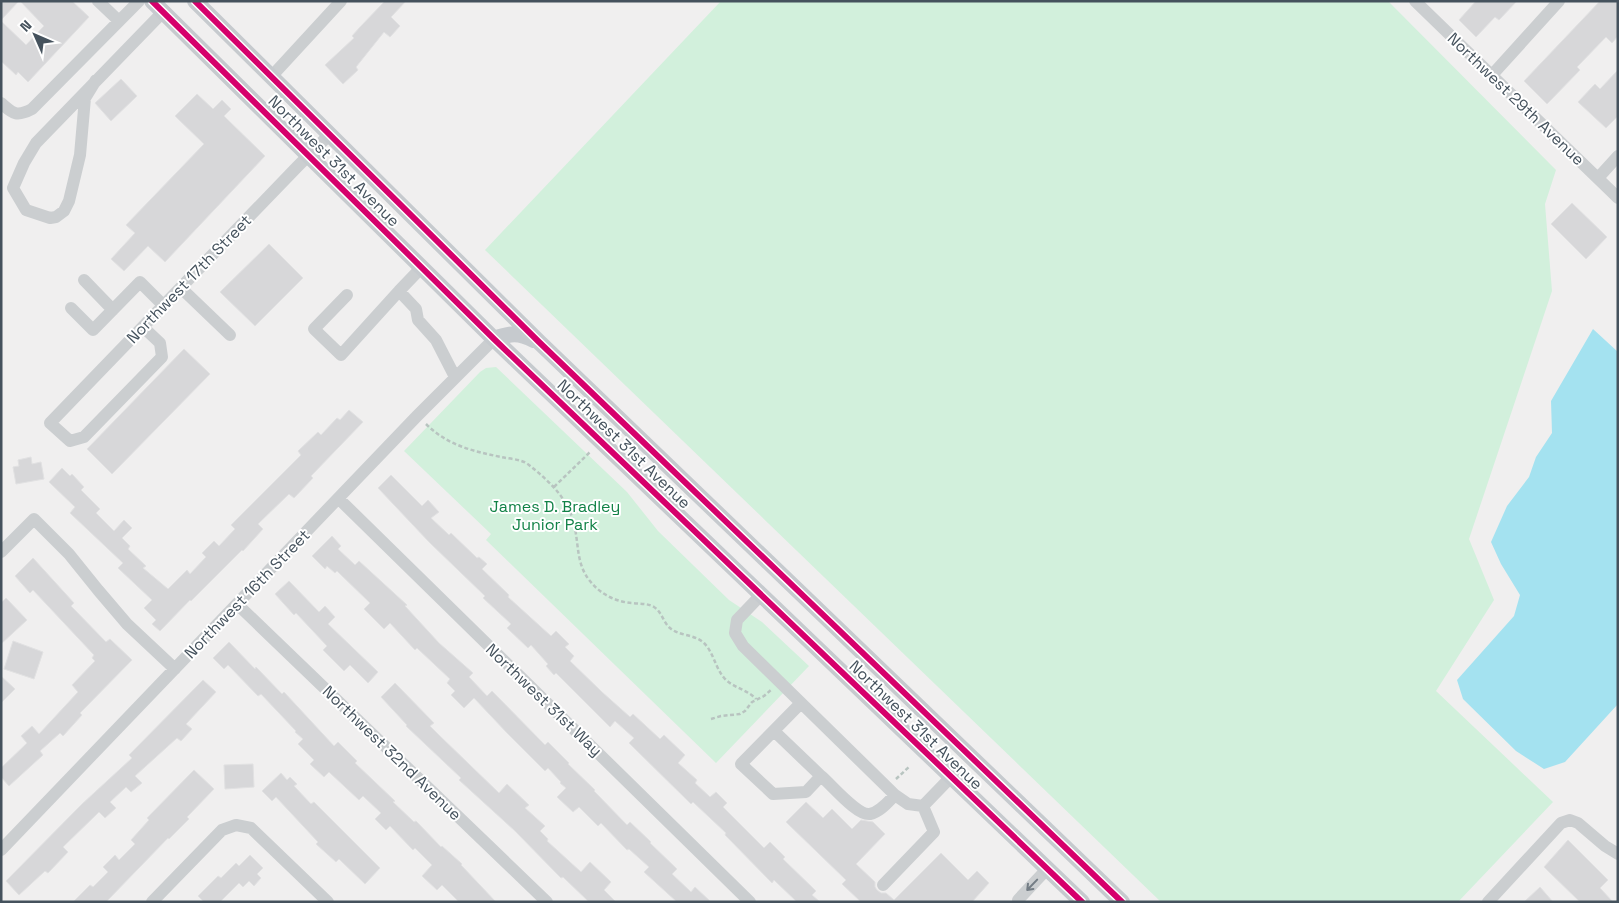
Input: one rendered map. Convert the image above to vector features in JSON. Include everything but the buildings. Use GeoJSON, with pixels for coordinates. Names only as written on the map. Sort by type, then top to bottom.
{"type":"FeatureCollection","features":[{"type":"Feature","properties":{"kind":"main road","name":"Northwest 31st Avenue"},"geometry":{"type":"LineString","coordinates":[[195,1],[539,342],[1114,899]]}},
{"type":"Feature","properties":{"kind":"main road","name":"Northwest 31st Avenue"},"geometry":{"type":"LineString","coordinates":[[159,5],[494,338],[1082,902]]}},
{"type":"Feature","properties":{"kind":"main road"},"geometry":{"type":"LineString","coordinates":[[494,338],[507,334],[521,334],[539,342]]}},
{"type":"Feature","properties":{"kind":"street"},"geometry":{"type":"LineString","coordinates":[[98,1],[119,21]]}},
{"type":"Feature","properties":{"kind":"street"},"geometry":{"type":"LineString","coordinates":[[1,103],[12,113],[22,114],[32,109],[139,1]]}},
{"type":"Feature","properties":{"kind":"street"},"geometry":{"type":"LineString","coordinates":[[271,77],[341,1]]}},
{"type":"Feature","properties":{"kind":"street","name":"Northwest 29th Avenue"},"geometry":{"type":"LineString","coordinates":[[1415,1],[1618,198]]}},
{"type":"Feature","properties":{"kind":"street"},"geometry":{"type":"LineString","coordinates":[[1492,75],[1559,1]]}},
{"type":"Feature","properties":{"kind":"street"},"geometry":{"type":"LineString","coordinates":[[96,80],[85,98],[80,155],[69,201],[64,211],[56,217],[50,218],[26,210],[13,188],[36,142],[96,80],[159,5]]}},
{"type":"Feature","properties":{"kind":"street","name":"Northwest 17th Street"},"geometry":{"type":"LineString","coordinates":[[144,326],[160,343],[162,356],[84,437],[70,442],[50,423],[329,135]]}},
{"type":"Feature","properties":{"kind":"street"},"geometry":{"type":"LineString","coordinates":[[1598,178],[1618,156]]}},
{"type":"Feature","properties":{"kind":"street"},"geometry":{"type":"LineString","coordinates":[[347,295],[314,329],[341,355],[422,267]]}},
{"type":"Feature","properties":{"kind":"street"},"geometry":{"type":"LineString","coordinates":[[84,280],[113,310]]}},
{"type":"Feature","properties":{"kind":"street"},"geometry":{"type":"LineString","coordinates":[[71,308],[93,330],[140,282],[164,306]]}},
{"type":"Feature","properties":{"kind":"street"},"geometry":{"type":"LineString","coordinates":[[181,288],[230,335]]}},
{"type":"Feature","properties":{"kind":"street"},"geometry":{"type":"LineString","coordinates":[[399,291],[416,308],[418,320],[436,340],[455,377]]}},
{"type":"Feature","properties":{"kind":"street","name":"Northwest 16th Street"},"geometry":{"type":"LineString","coordinates":[[1,850],[494,338]]}},
{"type":"Feature","properties":{"kind":"street","name":"Northwest 31st Way"},"geometry":{"type":"LineString","coordinates":[[339,499],[750,902]]}},
{"type":"Feature","properties":{"kind":"street"},"geometry":{"type":"LineString","coordinates":[[1,552],[34,519],[70,554],[127,624],[175,669]]}},
{"type":"Feature","properties":{"kind":"street"},"geometry":{"type":"LineString","coordinates":[[761,595],[737,620],[735,633],[742,646],[895,795],[908,804],[924,806]]}},
{"type":"Feature","properties":{"kind":"street","name":"Northwest 32nd Avenue"},"geometry":{"type":"LineString","coordinates":[[237,604],[547,902]]}},
{"type":"Feature","properties":{"kind":"street"},"geometry":{"type":"LineString","coordinates":[[801,703],[741,764],[773,794],[806,792],[821,776]]}},
{"type":"Feature","properties":{"kind":"street"},"geometry":{"type":"LineString","coordinates":[[774,730],[859,812],[870,814],[882,808],[895,795]]}},
{"type":"Feature","properties":{"kind":"street"},"geometry":{"type":"LineString","coordinates":[[924,806],[951,777]]}},
{"type":"Feature","properties":{"kind":"street"},"geometry":{"type":"LineString","coordinates":[[883,885],[934,832],[924,806]]}},
{"type":"Feature","properties":{"kind":"street"},"geometry":{"type":"LineString","coordinates":[[1488,902],[1561,823],[1570,820],[1578,823],[1605,846],[1618,854]]}},
{"type":"Feature","properties":{"kind":"street"},"geometry":{"type":"LineString","coordinates":[[152,902],[222,830],[236,824],[251,828],[328,902]]}},
{"type":"Feature","properties":{"kind":"street"},"geometry":{"type":"LineString","coordinates":[[1020,902],[1018,900],[1047,869]]}},
{"type":"Feature","properties":{"kind":"path"},"geometry":{"type":"LineString","coordinates":[[426,424],[442,438],[455,445],[528,464],[554,487],[562,497],[571,516],[580,561],[584,572],[594,585],[620,602],[646,604],[654,607],[659,611],[667,626],[673,631],[697,638],[704,644],[725,679],[756,699]]}},
{"type":"Feature","properties":{"kind":"path"},"geometry":{"type":"LineString","coordinates":[[554,487],[590,452]]}},
{"type":"Feature","properties":{"kind":"path"},"geometry":{"type":"LineString","coordinates":[[711,719],[740,714],[774,686]]}},
{"type":"Feature","properties":{"kind":"path"},"geometry":{"type":"LineString","coordinates":[[896,780],[910,766]]}},
{"type":"Feature","properties":{"kind":"green space"},"geometry":{"type":"Polygon","coordinates":[[[721,1],[1388,1],[1556,170],[1545,204],[1552,291],[1469,539],[1494,600],[1436,691],[1553,802],[1458,902],[1161,902],[485,250],[721,1]]]}},
{"type":"Feature","properties":{"kind":"green space","name":"James D. Bradley Junior Park"},"geometry":{"type":"Polygon","coordinates":[[[496,367],[627,492],[658,531],[729,600],[762,622],[809,666],[716,763],[486,540],[491,534],[404,451],[480,372],[486,368],[496,367]]]}},
{"type":"Feature","properties":{"kind":"water"},"geometry":{"type":"Polygon","coordinates":[[[1593,329],[1618,352],[1618,704],[1565,762],[1544,769],[1516,751],[1463,699],[1457,680],[1514,616],[1520,595],[1501,564],[1491,542],[1507,506],[1529,477],[1536,457],[1552,433],[1551,401],[1593,329]]]}},
{"type":"Feature","properties":{"kind":"cycle path"},"geometry":{"type":"LineString","coordinates":[[152,1],[494,339],[1082,902]]}},
{"type":"Feature","properties":{"kind":"cycle path"},"geometry":{"type":"LineString","coordinates":[[195,1],[539,342],[1122,902]]}}]}
